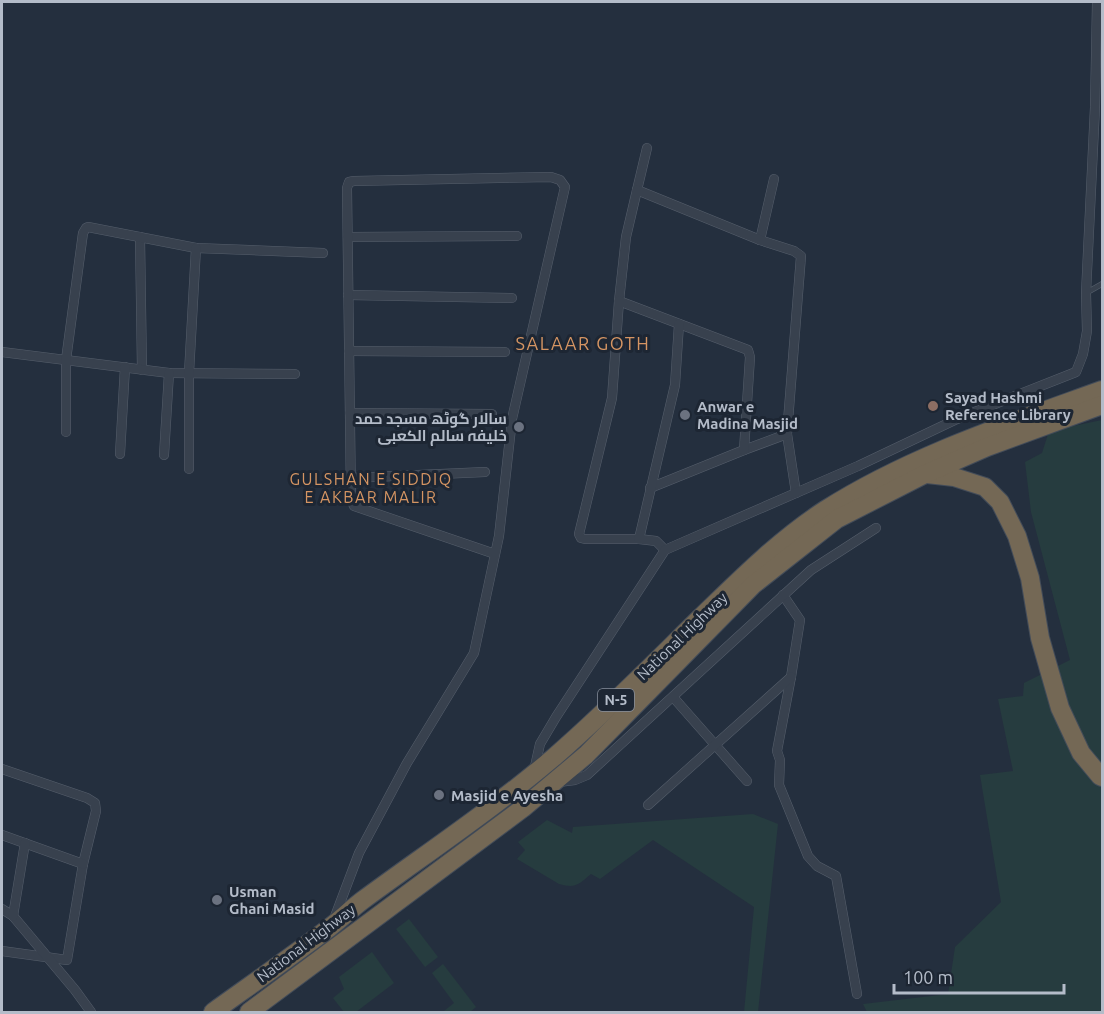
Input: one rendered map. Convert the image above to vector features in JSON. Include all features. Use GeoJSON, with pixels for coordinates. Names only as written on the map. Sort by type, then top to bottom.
{"type":"FeatureCollection","features":[{"type":"Feature","properties":{"kind":"highway","name":"National Highway"},"geometry":{"type":"LineString","coordinates":[[249,1012],[554,783],[586,755],[753,585],[837,519],[1102,390]]}},
{"type":"Feature","properties":{"kind":"highway","name":"National Highway"},"geometry":{"type":"LineString","coordinates":[[213,1012],[331,927],[534,773],[629,688],[755,566],[823,512],[860,489],[971,438],[1102,405]]}},
{"type":"Feature","properties":{"kind":"highway"},"geometry":{"type":"LineString","coordinates":[[927,474],[954,477],[985,487],[1000,502],[1017,536],[1030,578],[1040,638],[1060,708],[1081,753],[1102,777]]}},
{"type":"Feature","properties":{"kind":"highway"},"geometry":{"type":"LineString","coordinates":[[294,953],[309,968]]}},
{"type":"Feature","properties":{"kind":"street"},"geometry":{"type":"LineString","coordinates":[[534,773],[540,744],[545,735],[665,550],[858,466],[957,419],[1076,372],[1083,354],[1087,331],[1086,292],[1095,107],[1097,2]]}},
{"type":"Feature","properties":{"kind":"street"},"geometry":{"type":"LineString","coordinates":[[647,148],[626,237],[612,398],[579,534],[585,539],[656,541],[665,550]]}},
{"type":"Feature","properties":{"kind":"street"},"geometry":{"type":"LineString","coordinates":[[331,927],[359,853],[407,763],[474,653],[499,536],[512,419],[565,187],[560,180],[551,177],[349,182],[347,188],[351,500],[354,506],[495,554]]}},
{"type":"Feature","properties":{"kind":"street"},"geometry":{"type":"LineString","coordinates":[[760,240],[774,179]]}},
{"type":"Feature","properties":{"kind":"street"},"geometry":{"type":"LineString","coordinates":[[637,190],[760,240],[794,251],[801,256],[787,434],[796,493]]}},
{"type":"Feature","properties":{"kind":"street"},"geometry":{"type":"LineString","coordinates":[[66,432],[66,360],[83,233],[88,227],[196,248],[323,254]]}},
{"type":"Feature","properties":{"kind":"street"},"geometry":{"type":"LineString","coordinates":[[348,237],[517,236]]}},
{"type":"Feature","properties":{"kind":"street"},"geometry":{"type":"LineString","coordinates":[[140,237],[142,369]]}},
{"type":"Feature","properties":{"kind":"street"},"geometry":{"type":"LineString","coordinates":[[189,469],[189,373],[196,248]]}},
{"type":"Feature","properties":{"kind":"street"},"geometry":{"type":"LineString","coordinates":[[348,295],[512,298]]}},
{"type":"Feature","properties":{"kind":"street"},"geometry":{"type":"LineString","coordinates":[[619,301],[748,350],[750,357],[744,450]]}},
{"type":"Feature","properties":{"kind":"street"},"geometry":{"type":"LineString","coordinates":[[639,539],[675,385],[679,324]]}},
{"type":"Feature","properties":{"kind":"street"},"geometry":{"type":"LineString","coordinates":[[349,351],[505,352]]}},
{"type":"Feature","properties":{"kind":"street"},"geometry":{"type":"LineString","coordinates":[[2,352],[169,373],[296,374]]}},
{"type":"Feature","properties":{"kind":"street"},"geometry":{"type":"LineString","coordinates":[[120,454],[125,367]]}},
{"type":"Feature","properties":{"kind":"street"},"geometry":{"type":"LineString","coordinates":[[164,455],[169,373]]}},
{"type":"Feature","properties":{"kind":"street"},"geometry":{"type":"LineString","coordinates":[[350,412],[492,414]]}},
{"type":"Feature","properties":{"kind":"street"},"geometry":{"type":"LineString","coordinates":[[651,488],[787,434]]}},
{"type":"Feature","properties":{"kind":"street"},"geometry":{"type":"LineString","coordinates":[[351,478],[484,472]]}},
{"type":"Feature","properties":{"kind":"street"},"geometry":{"type":"LineString","coordinates":[[554,783],[575,780],[587,774],[811,570],[876,528]]}},
{"type":"Feature","properties":{"kind":"street"},"geometry":{"type":"LineString","coordinates":[[783,595],[801,620],[777,751],[780,760],[779,785],[808,856],[817,866],[836,876],[857,994]]}},
{"type":"Feature","properties":{"kind":"street"},"geometry":{"type":"LineString","coordinates":[[648,804],[792,676]]}},
{"type":"Feature","properties":{"kind":"street"},"geometry":{"type":"LineString","coordinates":[[673,697],[747,781]]}},
{"type":"Feature","properties":{"kind":"street"},"geometry":{"type":"LineString","coordinates":[[2,769],[87,798],[95,803],[96,811],[83,864],[67,960],[2,951]]}},
{"type":"Feature","properties":{"kind":"street"},"geometry":{"type":"LineString","coordinates":[[2,835],[83,864]]}},
{"type":"Feature","properties":{"kind":"street"},"geometry":{"type":"LineString","coordinates":[[13,916],[25,843]]}},
{"type":"Feature","properties":{"kind":"street"},"geometry":{"type":"LineString","coordinates":[[2,909],[13,916],[91,1012]]}},
{"type":"Feature","properties":{"kind":"lane"},"geometry":{"type":"LineString","coordinates":[[1086,292],[1102,284]]}},
{"type":"Feature","properties":{"kind":"green space"},"geometry":{"type":"Polygon","coordinates":[[[1102,420],[1102,1012],[867,1012],[863,1004],[948,994],[955,947],[1001,902],[980,775],[1013,771],[998,699],[1023,696],[1024,683],[1070,660],[1031,512],[1025,462],[1042,453],[1049,431],[1102,420]]]}},
{"type":"Feature","properties":{"kind":"green space"},"geometry":{"type":"Polygon","coordinates":[[[753,814],[778,824],[758,1012],[744,1012],[754,907],[653,840],[600,879],[591,874],[573,886],[559,884],[517,859],[525,850],[518,842],[547,820],[572,833],[573,827],[753,814]]]}},
{"type":"Feature","properties":{"kind":"green space"},"geometry":{"type":"Polygon","coordinates":[[[409,919],[438,957],[425,967],[396,929],[409,919]]]}},
{"type":"Feature","properties":{"kind":"green space"},"geometry":{"type":"Polygon","coordinates":[[[372,952],[394,983],[356,1012],[344,1012],[333,998],[344,989],[339,977],[372,952]]]}},
{"type":"Feature","properties":{"kind":"green space"},"geometry":{"type":"Polygon","coordinates":[[[443,964],[476,1007],[470,1012],[444,1011],[454,1003],[432,973],[443,964]]]}},
{"type":"Feature","properties":{"kind":"place","name":"Sayad Hashmi Reference Library"},"geometry":{"type":"Point","coordinates":[933,406]}},
{"type":"Feature","properties":{"kind":"place","name":"Anwar e Madina Masjid"},"geometry":{"type":"Point","coordinates":[685,415]}},
{"type":"Feature","properties":{"kind":"place","name":"سالار گوٹھ مسجد حمد خلیفہ سالم الکعبی"},"geometry":{"type":"Point","coordinates":[519,427]}},
{"type":"Feature","properties":{"kind":"place","name":"Masjid e Ayesha"},"geometry":{"type":"Point","coordinates":[439,795]}},
{"type":"Feature","properties":{"kind":"place","name":"Usman Ghani Masid"},"geometry":{"type":"Point","coordinates":[217,900]}},
{"type":"Feature","properties":{"kind":"district","name":"SALAAR GOTH"},"geometry":{"type":"Point","coordinates":[583,343]}},
{"type":"Feature","properties":{"kind":"district","name":"GULSHAN E SIDDIQ E AKBAR MALIR"},"geometry":{"type":"Point","coordinates":[371,488]}}]}
